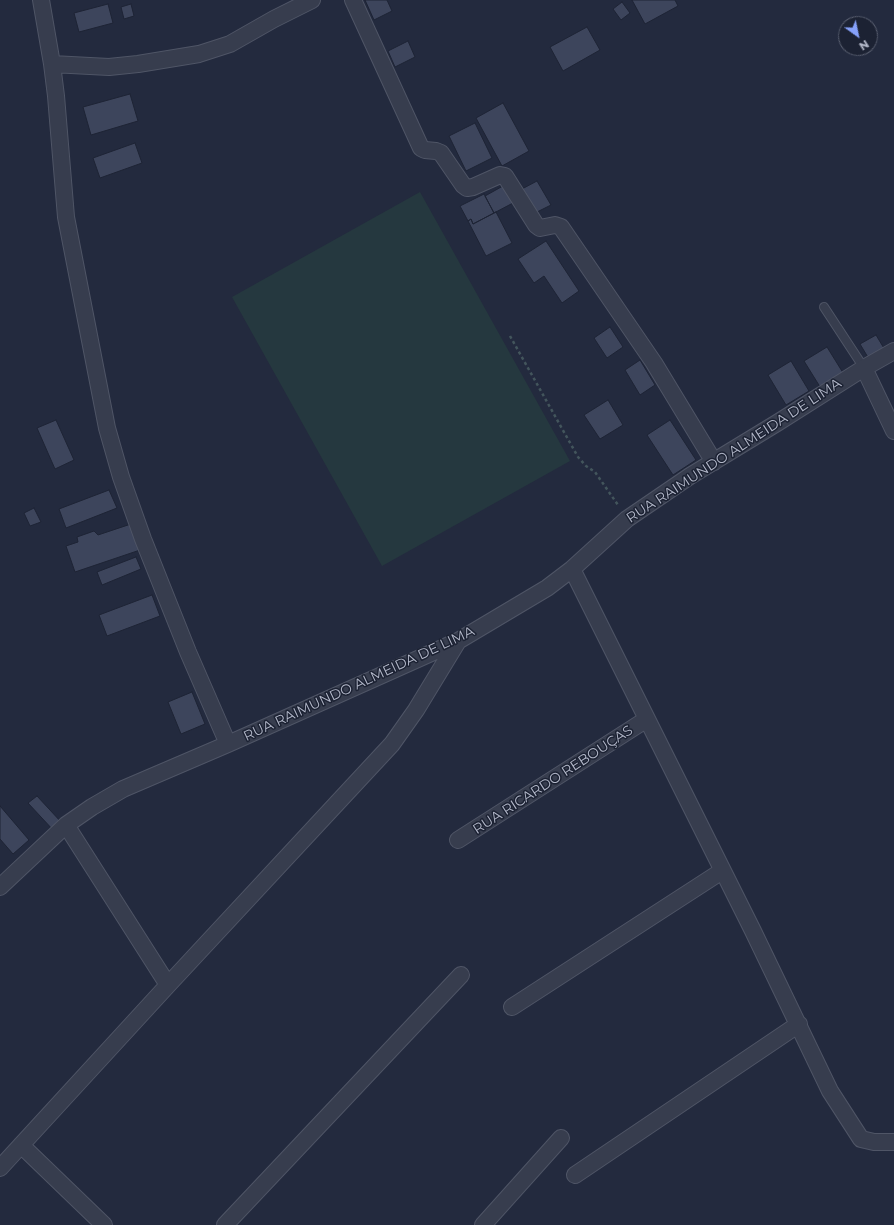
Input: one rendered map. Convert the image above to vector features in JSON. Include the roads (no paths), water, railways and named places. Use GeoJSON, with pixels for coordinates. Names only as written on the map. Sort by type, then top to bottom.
{"type":"FeatureCollection","features":[{"type":"Feature","properties":{"kind":"street"},"geometry":{"type":"LineString","coordinates":[[41,0],[56,96],[66,217],[107,428],[121,477],[143,539],[188,652],[228,744]]}},
{"type":"Feature","properties":{"kind":"street"},"geometry":{"type":"LineString","coordinates":[[52,64],[109,68],[199,54],[230,44],[312,0]]}},
{"type":"Feature","properties":{"kind":"street"},"geometry":{"type":"LineString","coordinates":[[352,0],[421,148],[441,153],[463,185],[467,188],[473,187],[500,175],[505,176],[536,225],[540,228],[555,225],[561,227],[654,363],[714,462]]}},
{"type":"Feature","properties":{"kind":"street","name":"RUA RAIMUNDO ALMEIDA DE LIMA"},"geometry":{"type":"LineString","coordinates":[[0,887],[66,825],[92,807],[123,789],[228,744],[458,641],[547,588],[572,569],[627,519],[690,476],[894,351]]}},
{"type":"Feature","properties":{"kind":"street"},"geometry":{"type":"LineString","coordinates":[[864,368],[894,431]]}},
{"type":"Feature","properties":{"kind":"street"},"geometry":{"type":"LineString","coordinates":[[572,569],[799,1024],[830,1091],[861,1139],[874,1142],[894,1142]]}},
{"type":"Feature","properties":{"kind":"street"},"geometry":{"type":"LineString","coordinates":[[0,1168],[392,744],[416,710],[458,641]]}},
{"type":"Feature","properties":{"kind":"street","name":"RUA RICARDO REBOUÇAS"},"geometry":{"type":"LineString","coordinates":[[458,840],[647,719]]}},
{"type":"Feature","properties":{"kind":"street"},"geometry":{"type":"LineString","coordinates":[[66,825],[168,985]]}},
{"type":"Feature","properties":{"kind":"street"},"geometry":{"type":"LineString","coordinates":[[512,1007],[722,871]]}},
{"type":"Feature","properties":{"kind":"street"},"geometry":{"type":"LineString","coordinates":[[225,1225],[461,975]]}},
{"type":"Feature","properties":{"kind":"street"},"geometry":{"type":"LineString","coordinates":[[575,1175],[799,1024]]}},
{"type":"Feature","properties":{"kind":"street"},"geometry":{"type":"LineString","coordinates":[[483,1225],[561,1138]]}},
{"type":"Feature","properties":{"kind":"street"},"geometry":{"type":"LineString","coordinates":[[21,1145],[104,1225]]}},
{"type":"Feature","properties":{"kind":"lane"},"geometry":{"type":"LineString","coordinates":[[824,307],[864,368]]}}]}
